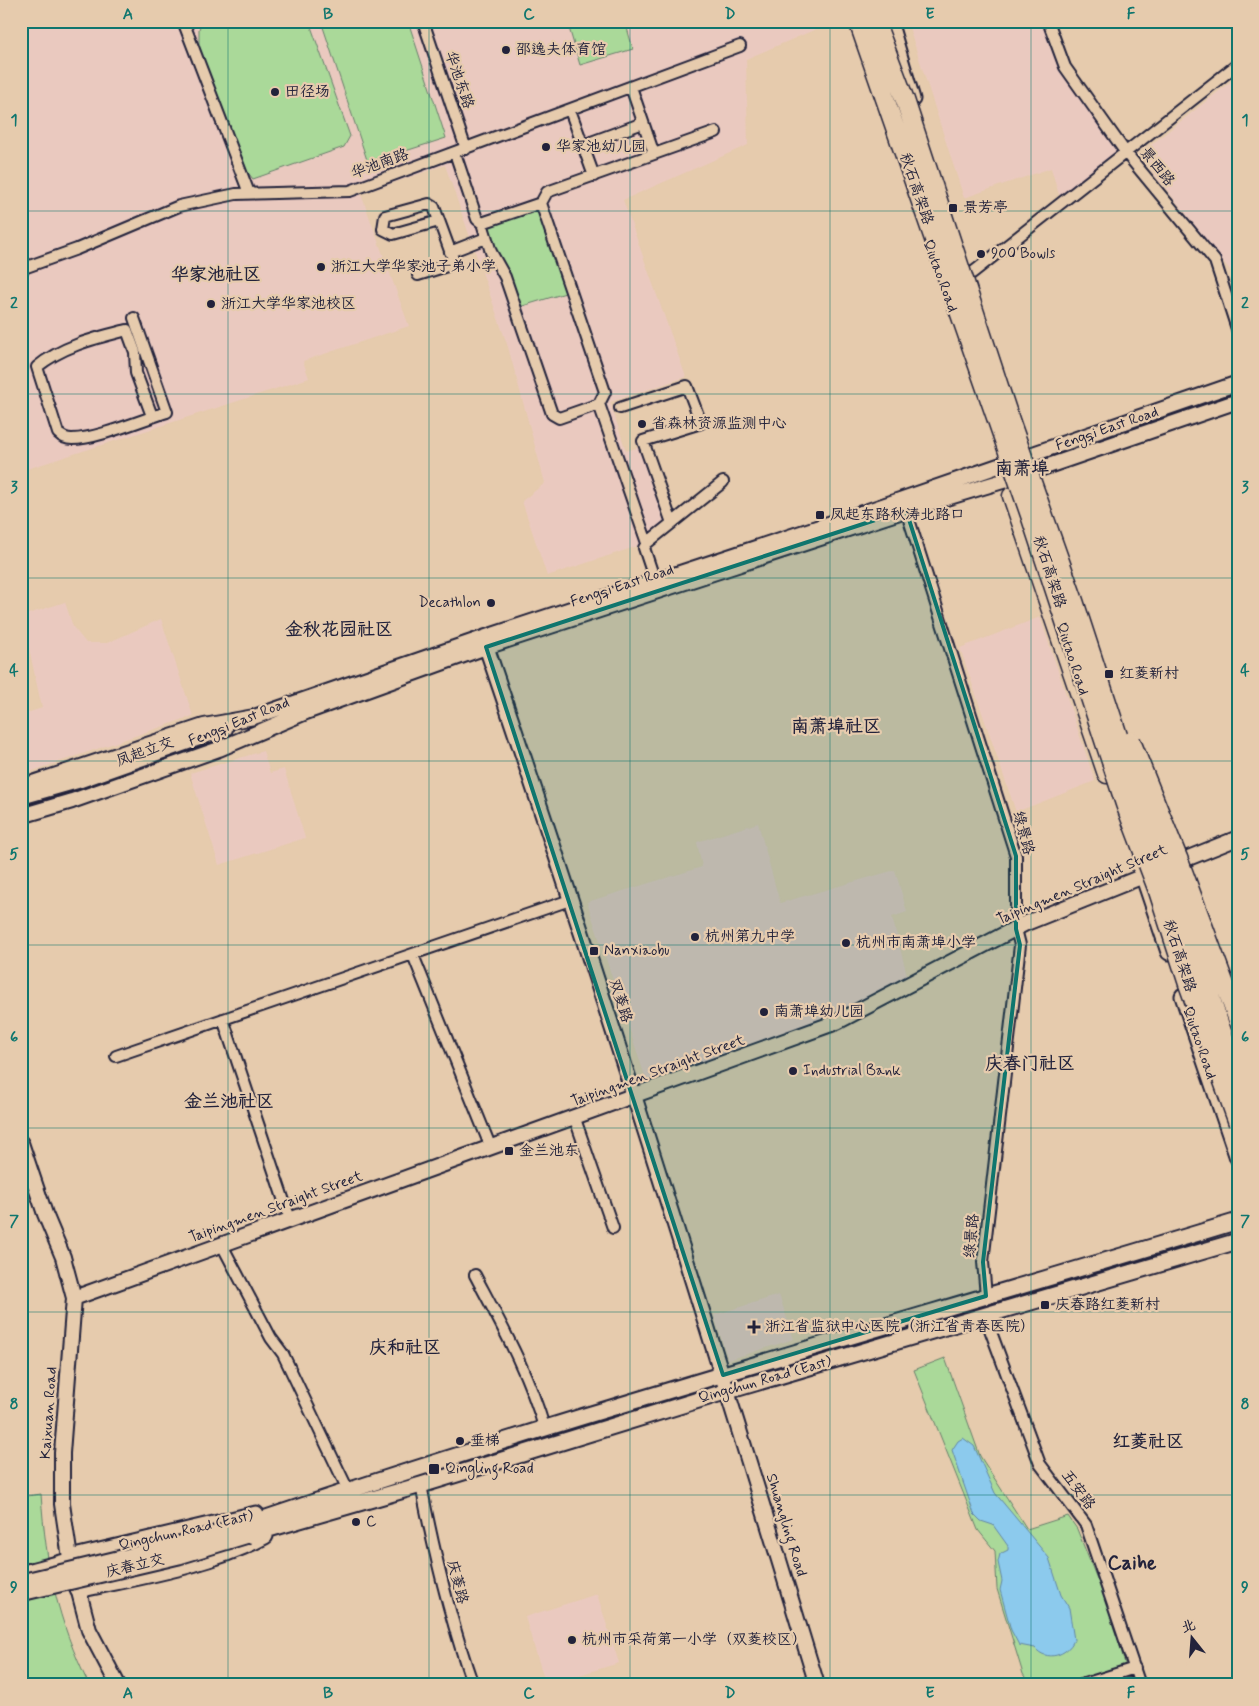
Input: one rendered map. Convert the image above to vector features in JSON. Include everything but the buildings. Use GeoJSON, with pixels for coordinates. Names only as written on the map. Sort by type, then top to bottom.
{"type":"FeatureCollection","features":[{"type":"Feature","properties":{"kind":"highway","name":"秋石高架路"},"geometry":{"type":"LineString","coordinates":[[858,21],[1033,525],[1125,804],[1158,891],[1188,984],[1238,1123]]}},
{"type":"Feature","properties":{"kind":"highway","name":"秋石高架路"},"geometry":{"type":"LineString","coordinates":[[875,21],[905,100],[1011,423],[1074,601],[1138,797],[1172,887],[1238,1079]]}},
{"type":"Feature","properties":{"kind":"highway"},"geometry":{"type":"LineString","coordinates":[[968,337],[1002,464],[1098,751],[1129,836]]}},
{"type":"Feature","properties":{"kind":"highway"},"geometry":{"type":"LineString","coordinates":[[1074,601],[1178,858],[1238,1020]]}},
{"type":"Feature","properties":{"kind":"main road","name":"Qiutao Road"},"geometry":{"type":"LineString","coordinates":[[850,21],[1013,478],[1129,836],[1238,1158]]}},
{"type":"Feature","properties":{"kind":"main road","name":"Qiutao Road"},"geometry":{"type":"LineString","coordinates":[[889,21],[967,277],[1027,455],[1139,777],[1179,862],[1238,1047]]}},
{"type":"Feature","properties":{"kind":"main road","name":"Fengqi East Road"},"geometry":{"type":"LineString","coordinates":[[21,816],[72,801],[219,749],[306,712],[484,642],[655,581],[871,510],[1238,383]]}},
{"type":"Feature","properties":{"kind":"main road","name":"Fengqi East Road"},"geometry":{"type":"LineString","coordinates":[[21,787],[204,726],[254,718],[484,642],[1013,478],[1238,401]]}},
{"type":"Feature","properties":{"kind":"main road","name":"双菱路"},"geometry":{"type":"LineString","coordinates":[[484,642],[724,1375]]}},
{"type":"Feature","properties":{"kind":"main road","name":"凤起立交"},"geometry":{"type":"LineString","coordinates":[[21,797],[306,712]]}},
{"type":"Feature","properties":{"kind":"main road","name":"凤起立交"},"geometry":{"type":"LineString","coordinates":[[21,810],[129,775],[254,718]]}},
{"type":"Feature","properties":{"kind":"main road","name":"Taipingmen Straight Street"},"geometry":{"type":"LineString","coordinates":[[74,1298],[290,1219],[575,1119],[837,1022],[1016,929],[1238,838]]}},
{"type":"Feature","properties":{"kind":"main road"},"geometry":{"type":"LineString","coordinates":[[1179,862],[1238,1020]]}},
{"type":"Feature","properties":{"kind":"main road","name":"Kaixuan Road"},"geometry":{"type":"LineString","coordinates":[[21,1143],[24,1158],[63,1257],[74,1298],[62,1454],[62,1504],[70,1558],[89,1630],[118,1685]]}},
{"type":"Feature","properties":{"kind":"main road","name":"Qingchun Road (East)"},"geometry":{"type":"LineString","coordinates":[[246,1530],[302,1506],[348,1490],[1238,1221]]}},
{"type":"Feature","properties":{"kind":"main road","name":"Qingchun Road (East)"},"geometry":{"type":"LineString","coordinates":[[246,1530],[294,1522],[728,1391],[1238,1241]]}},
{"type":"Feature","properties":{"kind":"main road","name":"Shuangling Road"},"geometry":{"type":"LineString","coordinates":[[724,1375],[817,1685]]}},
{"type":"Feature","properties":{"kind":"main road","name":"Qingchun Road (East)"},"geometry":{"type":"LineString","coordinates":[[70,1558],[239,1517],[302,1506]]}},
{"type":"Feature","properties":{"kind":"main road","name":"Qingchun Road (East)"},"geometry":{"type":"LineString","coordinates":[[78,1590],[147,1575],[243,1549],[294,1522]]}},
{"type":"Feature","properties":{"kind":"main road","name":"庆春立交"},"geometry":{"type":"LineString","coordinates":[[21,1582],[246,1530]]}},
{"type":"Feature","properties":{"kind":"main road","name":"庆春立交"},"geometry":{"type":"LineString","coordinates":[[21,1593],[179,1556],[246,1530]]}},
{"type":"Feature","properties":{"kind":"street"},"geometry":{"type":"LineString","coordinates":[[183,21],[248,193]]}},
{"type":"Feature","properties":{"kind":"street","name":"华池东路"},"geometry":{"type":"LineString","coordinates":[[423,21],[466,149]]}},
{"type":"Feature","properties":{"kind":"street","name":"景西路"},"geometry":{"type":"LineString","coordinates":[[1048,21],[1065,67],[1126,153],[1215,261],[1238,332]]}},
{"type":"Feature","properties":{"kind":"street","name":"华池南路"},"geometry":{"type":"LineString","coordinates":[[21,269],[77,250],[179,206],[248,193],[350,191],[740,46]]}},
{"type":"Feature","properties":{"kind":"street"},"geometry":{"type":"LineString","coordinates":[[967,277],[1238,64]]}},
{"type":"Feature","properties":{"kind":"street"},"geometry":{"type":"LineString","coordinates":[[631,87],[654,154]]}},
{"type":"Feature","properties":{"kind":"street"},"geometry":{"type":"LineString","coordinates":[[570,110],[594,176]]}},
{"type":"Feature","properties":{"kind":"street"},"geometry":{"type":"LineString","coordinates":[[583,146],[643,123]]}},
{"type":"Feature","properties":{"kind":"street"},"geometry":{"type":"LineString","coordinates":[[482,223],[541,203],[547,192],[716,132]]}},
{"type":"Feature","properties":{"kind":"street"},"geometry":{"type":"LineString","coordinates":[[455,153],[477,219],[482,223],[491,252],[505,277],[552,414],[559,418],[599,404],[605,392],[541,203]]}},
{"type":"Feature","properties":{"kind":"street"},"geometry":{"type":"LineString","coordinates":[[418,275],[452,263],[453,260],[434,207],[429,204],[390,213],[385,216],[382,222],[387,232],[393,234],[439,221]]}},
{"type":"Feature","properties":{"kind":"street"},"geometry":{"type":"LineString","coordinates":[[450,252],[486,238]]}},
{"type":"Feature","properties":{"kind":"street"},"geometry":{"type":"LineString","coordinates":[[134,318],[167,412],[92,435],[72,439],[63,438],[58,433],[37,367],[52,355],[99,337],[127,330],[135,352],[136,373],[152,416]]}},
{"type":"Feature","properties":{"kind":"street"},"geometry":{"type":"LineString","coordinates":[[620,408],[688,386],[701,423],[643,441],[672,523]]}},
{"type":"Feature","properties":{"kind":"street"},"geometry":{"type":"LineString","coordinates":[[599,404],[647,543]]}},
{"type":"Feature","properties":{"kind":"street"},"geometry":{"type":"LineString","coordinates":[[655,581],[644,548],[647,543],[723,482]]}},
{"type":"Feature","properties":{"kind":"street","name":"绿景路"},"geometry":{"type":"LineString","coordinates":[[906,510],[1016,856],[1016,929],[1020,945],[983,1262],[986,1296]]}},
{"type":"Feature","properties":{"kind":"street"},"geometry":{"type":"LineString","coordinates":[[116,1056],[570,900]]}},
{"type":"Feature","properties":{"kind":"street"},"geometry":{"type":"LineString","coordinates":[[413,955],[491,1148]]}},
{"type":"Feature","properties":{"kind":"street"},"geometry":{"type":"LineString","coordinates":[[223,1019],[290,1219]]}},
{"type":"Feature","properties":{"kind":"street"},"geometry":{"type":"LineString","coordinates":[[575,1119],[612,1228]]}},
{"type":"Feature","properties":{"kind":"street"},"geometry":{"type":"LineString","coordinates":[[222,1245],[271,1338],[282,1354],[348,1490]]}},
{"type":"Feature","properties":{"kind":"street"},"geometry":{"type":"LineString","coordinates":[[475,1275],[519,1356],[534,1390],[545,1430]]}},
{"type":"Feature","properties":{"kind":"street","name":"五安路"},"geometry":{"type":"LineString","coordinates":[[985,1316],[1040,1464],[1086,1525],[1140,1685]]}},
{"type":"Feature","properties":{"kind":"street","name":"庆菱路"},"geometry":{"type":"LineString","coordinates":[[421,1485],[435,1560],[446,1602],[473,1685]]}},
{"type":"Feature","properties":{"kind":"street"},"geometry":{"type":"LineString","coordinates":[[21,1571],[70,1558]]}},
{"type":"Feature","properties":{"kind":"street"},"geometry":{"type":"LineString","coordinates":[[21,1600],[67,1588],[78,1590]]}},
{"type":"Feature","properties":{"kind":"street"},"geometry":{"type":"LineString","coordinates":[[1081,1685],[1135,1668]]}},
{"type":"Feature","properties":{"kind":"highlighted area"},"geometry":{"type":"Polygon","coordinates":[[[906,510],[1016,856],[1016,929],[1020,945],[983,1262],[986,1296],[723,1375],[486,647],[906,510]]]}},
{"type":"Feature","properties":{"kind":"shaded area","name":"浙江大学华家池校区"},"geometry":{"type":"Polygon","coordinates":[[[21,21],[835,21],[746,59],[748,145],[623,200],[686,377],[610,402],[626,451],[640,447],[668,533],[647,543],[547,576],[522,501],[545,483],[508,347],[445,165],[361,194],[409,326],[303,361],[309,378],[21,471],[21,21]]]}},
{"type":"Feature","properties":{"kind":"shaded area"},"geometry":{"type":"Polygon","coordinates":[[[907,21],[1042,21],[1059,67],[1119,153],[1060,198],[1051,168],[964,198],[907,21]]]}},
{"type":"Feature","properties":{"kind":"shaded area"},"geometry":{"type":"Polygon","coordinates":[[[1238,76],[1238,280],[1144,161],[1143,154],[1147,148],[1238,76]]]}},
{"type":"Feature","properties":{"kind":"shaded area"},"geometry":{"type":"Polygon","coordinates":[[[65,602],[73,627],[86,643],[107,643],[161,619],[193,716],[21,775],[21,715],[42,708],[22,616],[65,602]]]}},
{"type":"Feature","properties":{"kind":"shaded area"},"geometry":{"type":"Polygon","coordinates":[[[1040,617],[1095,781],[1016,812],[960,648],[1040,617]]]}},
{"type":"Feature","properties":{"kind":"shaded area"},"geometry":{"type":"Polygon","coordinates":[[[263,751],[270,773],[284,769],[305,838],[219,865],[190,773],[263,751]]]}},
{"type":"Feature","properties":{"kind":"shaded area","name":"杭州第九中学"},"geometry":{"type":"Polygon","coordinates":[[[758,823],[780,903],[895,870],[907,912],[892,917],[908,979],[836,1016],[657,1083],[650,1081],[645,1076],[587,902],[702,867],[697,842],[758,823]]]}},
{"type":"Feature","properties":{"kind":"shaded area","name":"浙江省监狱中心医院（浙江省青春医院）"},"geometry":{"type":"Polygon","coordinates":[[[779,1295],[794,1339],[728,1360],[714,1315],[779,1295]]]}},
{"type":"Feature","properties":{"kind":"shaded area","name":"杭州市采荷第一小学（双菱校区）"},"geometry":{"type":"Polygon","coordinates":[[[597,1594],[619,1663],[546,1685],[525,1617],[597,1594]]]}},
{"type":"Feature","properties":{"kind":"green space","name":"田径场"},"geometry":{"type":"Polygon","coordinates":[[[202,21],[309,21],[350,136],[344,147],[253,179],[245,169],[199,48],[199,29],[202,21]]]}},
{"type":"Feature","properties":{"kind":"green space"},"geometry":{"type":"Polygon","coordinates":[[[321,21],[408,21],[446,138],[368,163],[321,21]]]}},
{"type":"Feature","properties":{"kind":"green space"},"geometry":{"type":"Polygon","coordinates":[[[567,21],[625,21],[633,49],[580,65],[567,21]]]}},
{"type":"Feature","properties":{"kind":"green space"},"geometry":{"type":"Polygon","coordinates":[[[541,203],[572,291],[516,308],[482,223],[541,203]]]}},
{"type":"Feature","properties":{"kind":"green space"},"geometry":{"type":"Polygon","coordinates":[[[945,1358],[980,1456],[1027,1529],[1068,1516],[1077,1529],[1111,1614],[1131,1685],[1030,1685],[1023,1674],[997,1589],[995,1551],[978,1530],[914,1370],[945,1358]]]}},
{"type":"Feature","properties":{"kind":"green space"},"geometry":{"type":"Polygon","coordinates":[[[41,1494],[46,1545],[55,1592],[69,1638],[89,1685],[21,1685],[21,1497],[41,1494]]]}},
{"type":"Feature","properties":{"kind":"water"},"geometry":{"type":"Polygon","coordinates":[[[963,1438],[974,1446],[995,1493],[1049,1558],[1061,1595],[1069,1608],[1074,1640],[1071,1646],[1061,1653],[1050,1656],[1035,1648],[1019,1645],[1011,1630],[1000,1590],[1002,1581],[998,1562],[1000,1554],[1008,1550],[1008,1546],[993,1525],[981,1521],[974,1514],[952,1450],[958,1441],[963,1438]]]}},
{"type":"Feature","properties":{"kind":"place","name":"邵逸夫体育馆"},"geometry":{"type":"Point","coordinates":[506,50]}},
{"type":"Feature","properties":{"kind":"place","name":"田径场"},"geometry":{"type":"Point","coordinates":[275,92]}},
{"type":"Feature","properties":{"kind":"place","name":"华家池幼儿园"},"geometry":{"type":"Point","coordinates":[546,147]}},
{"type":"Feature","properties":{"kind":"place","name":"景芳亭"},"geometry":{"type":"Point","coordinates":[953,208]}},
{"type":"Feature","properties":{"kind":"place","name":"900 Bowls"},"geometry":{"type":"Point","coordinates":[981,254]}},
{"type":"Feature","properties":{"kind":"place","name":"浙江大学华家池子弟小学"},"geometry":{"type":"Point","coordinates":[321,267]}},
{"type":"Feature","properties":{"kind":"place","name":"浙江大学华家池校区"},"geometry":{"type":"Point","coordinates":[211,304]}},
{"type":"Feature","properties":{"kind":"place","name":"省森林资源监测中心"},"geometry":{"type":"Point","coordinates":[642,424]}},
{"type":"Feature","properties":{"kind":"place","name":"凤起东路秋涛北路口"},"geometry":{"type":"Point","coordinates":[820,515]}},
{"type":"Feature","properties":{"kind":"place","name":"Decathlon"},"geometry":{"type":"Point","coordinates":[491,603]}},
{"type":"Feature","properties":{"kind":"place","name":"红菱新村"},"geometry":{"type":"Point","coordinates":[1109,674]}},
{"type":"Feature","properties":{"kind":"place","name":"杭州第九中学"},"geometry":{"type":"Point","coordinates":[695,937]}},
{"type":"Feature","properties":{"kind":"place","name":"杭州市南萧埠小学"},"geometry":{"type":"Point","coordinates":[846,943]}},
{"type":"Feature","properties":{"kind":"place","name":"Nanxiaobu"},"geometry":{"type":"Point","coordinates":[594,951]}},
{"type":"Feature","properties":{"kind":"place","name":"南萧埠幼儿园"},"geometry":{"type":"Point","coordinates":[764,1012]}},
{"type":"Feature","properties":{"kind":"place","name":"Industrial Bank"},"geometry":{"type":"Point","coordinates":[793,1071]}},
{"type":"Feature","properties":{"kind":"place","name":"金兰池东"},"geometry":{"type":"Point","coordinates":[509,1151]}},
{"type":"Feature","properties":{"kind":"place","name":"庆春路红菱新村"},"geometry":{"type":"Point","coordinates":[1045,1305]}},
{"type":"Feature","properties":{"kind":"place","name":"浙江省监狱中心医院（浙江省青春医院）"},"geometry":{"type":"Point","coordinates":[754,1327]}},
{"type":"Feature","properties":{"kind":"place","name":"垂梯"},"geometry":{"type":"Point","coordinates":[460,1441]}},
{"type":"Feature","properties":{"kind":"place","name":"Qingling Road"},"geometry":{"type":"Point","coordinates":[434,1469]}},
{"type":"Feature","properties":{"kind":"place","name":"C"},"geometry":{"type":"Point","coordinates":[356,1522]}},
{"type":"Feature","properties":{"kind":"place","name":"杭州市采荷第一小学（双菱校区）"},"geometry":{"type":"Point","coordinates":[572,1640]}},
{"type":"Feature","properties":{"kind":"district","name":"华家池社区"},"geometry":{"type":"Point","coordinates":[216,275]}},
{"type":"Feature","properties":{"kind":"district","name":"南萧埠"},"geometry":{"type":"Point","coordinates":[1022,469]}},
{"type":"Feature","properties":{"kind":"district","name":"金秋花园社区"},"geometry":{"type":"Point","coordinates":[339,630]}},
{"type":"Feature","properties":{"kind":"district","name":"南萧埠社区"},"geometry":{"type":"Point","coordinates":[836,727]}},
{"type":"Feature","properties":{"kind":"district","name":"庆春门社区"},"geometry":{"type":"Point","coordinates":[1030,1064]}},
{"type":"Feature","properties":{"kind":"district","name":"金兰池社区"},"geometry":{"type":"Point","coordinates":[229,1102]}},
{"type":"Feature","properties":{"kind":"district","name":"庆和社区"},"geometry":{"type":"Point","coordinates":[405,1348]}},
{"type":"Feature","properties":{"kind":"district","name":"红菱社区"},"geometry":{"type":"Point","coordinates":[1148,1442]}},
{"type":"Feature","properties":{"kind":"district","name":"Caihe"},"geometry":{"type":"Point","coordinates":[1132,1563]}}]}
